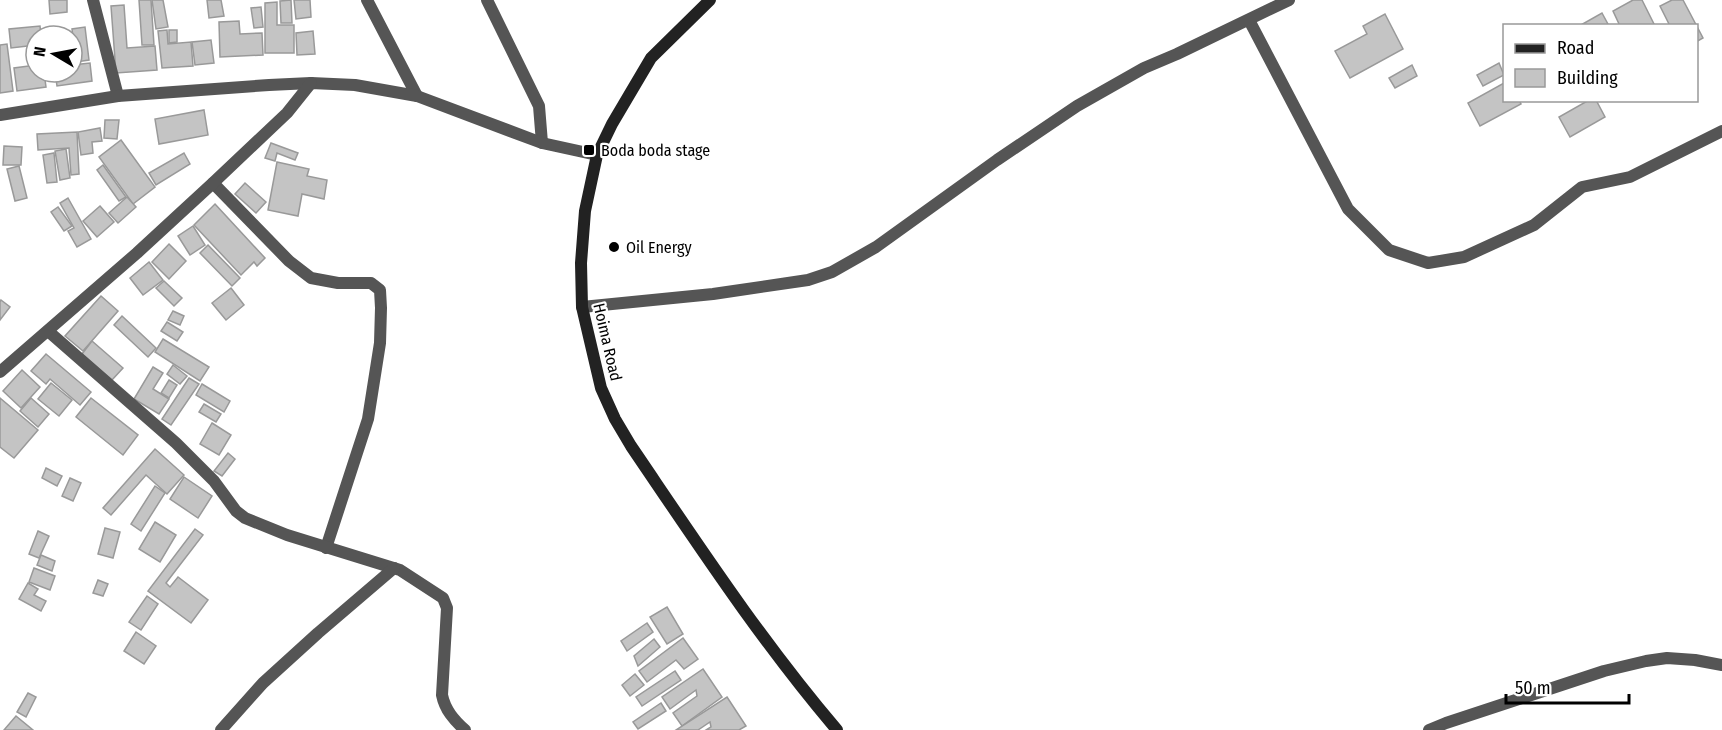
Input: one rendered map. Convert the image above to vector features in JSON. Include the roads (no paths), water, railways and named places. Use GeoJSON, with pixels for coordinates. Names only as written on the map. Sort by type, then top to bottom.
{"type":"FeatureCollection","features":[{"type":"Feature","properties":{"kind":"main road","name":"Hoima Road"},"geometry":{"type":"LineString","coordinates":[[706,1],[651,58],[612,124],[597,155],[585,211],[581,263],[582,307],[601,388],[615,419],[631,446],[738,604],[802,690],[837,730]]}},
{"type":"Feature","properties":{"kind":"street"},"geometry":{"type":"LineString","coordinates":[[93,0],[118,96]]}},
{"type":"Feature","properties":{"kind":"street"},"geometry":{"type":"LineString","coordinates":[[367,0],[417,96]]}},
{"type":"Feature","properties":{"kind":"street"},"geometry":{"type":"LineString","coordinates":[[488,0],[539,106],[542,143]]}},
{"type":"Feature","properties":{"kind":"street"},"geometry":{"type":"LineString","coordinates":[[582,307],[713,294],[808,280],[832,272],[876,247],[1077,106],[1144,68],[1289,0]]}},
{"type":"Feature","properties":{"kind":"street"},"geometry":{"type":"LineString","coordinates":[[1249,20],[1348,209],[1389,250],[1428,263],[1464,257],[1534,225],[1582,187],[1630,177],[1722,130]]}},
{"type":"Feature","properties":{"kind":"street"},"geometry":{"type":"LineString","coordinates":[[0,372],[137,253],[213,183],[287,113],[311,83]]}},
{"type":"Feature","properties":{"kind":"street"},"geometry":{"type":"LineString","coordinates":[[0,115],[118,96],[311,83],[355,85],[417,96],[542,143],[597,155]]}},
{"type":"Feature","properties":{"kind":"street"},"geometry":{"type":"LineString","coordinates":[[213,183],[288,261],[311,278],[338,283],[368,283],[380,290],[380,343],[368,419],[326,548]]}},
{"type":"Feature","properties":{"kind":"street"},"geometry":{"type":"LineString","coordinates":[[48,331],[176,443],[214,481],[236,511],[258,525],[394,568],[444,598],[446,603],[442,695],[449,714],[465,730]]}},
{"type":"Feature","properties":{"kind":"street"},"geometry":{"type":"LineString","coordinates":[[221,730],[271,676],[394,568]]}},
{"type":"Feature","properties":{"kind":"street"},"geometry":{"type":"LineString","coordinates":[[1429,730],[1604,671],[1646,661],[1667,658],[1722,665]]}},
{"type":"Feature","properties":{"kind":"place","name":"Boda boda stage"},"geometry":{"type":"Point","coordinates":[589,150]}},
{"type":"Feature","properties":{"kind":"place","name":"Oil Energy"},"geometry":{"type":"Point","coordinates":[614,247]}}]}
